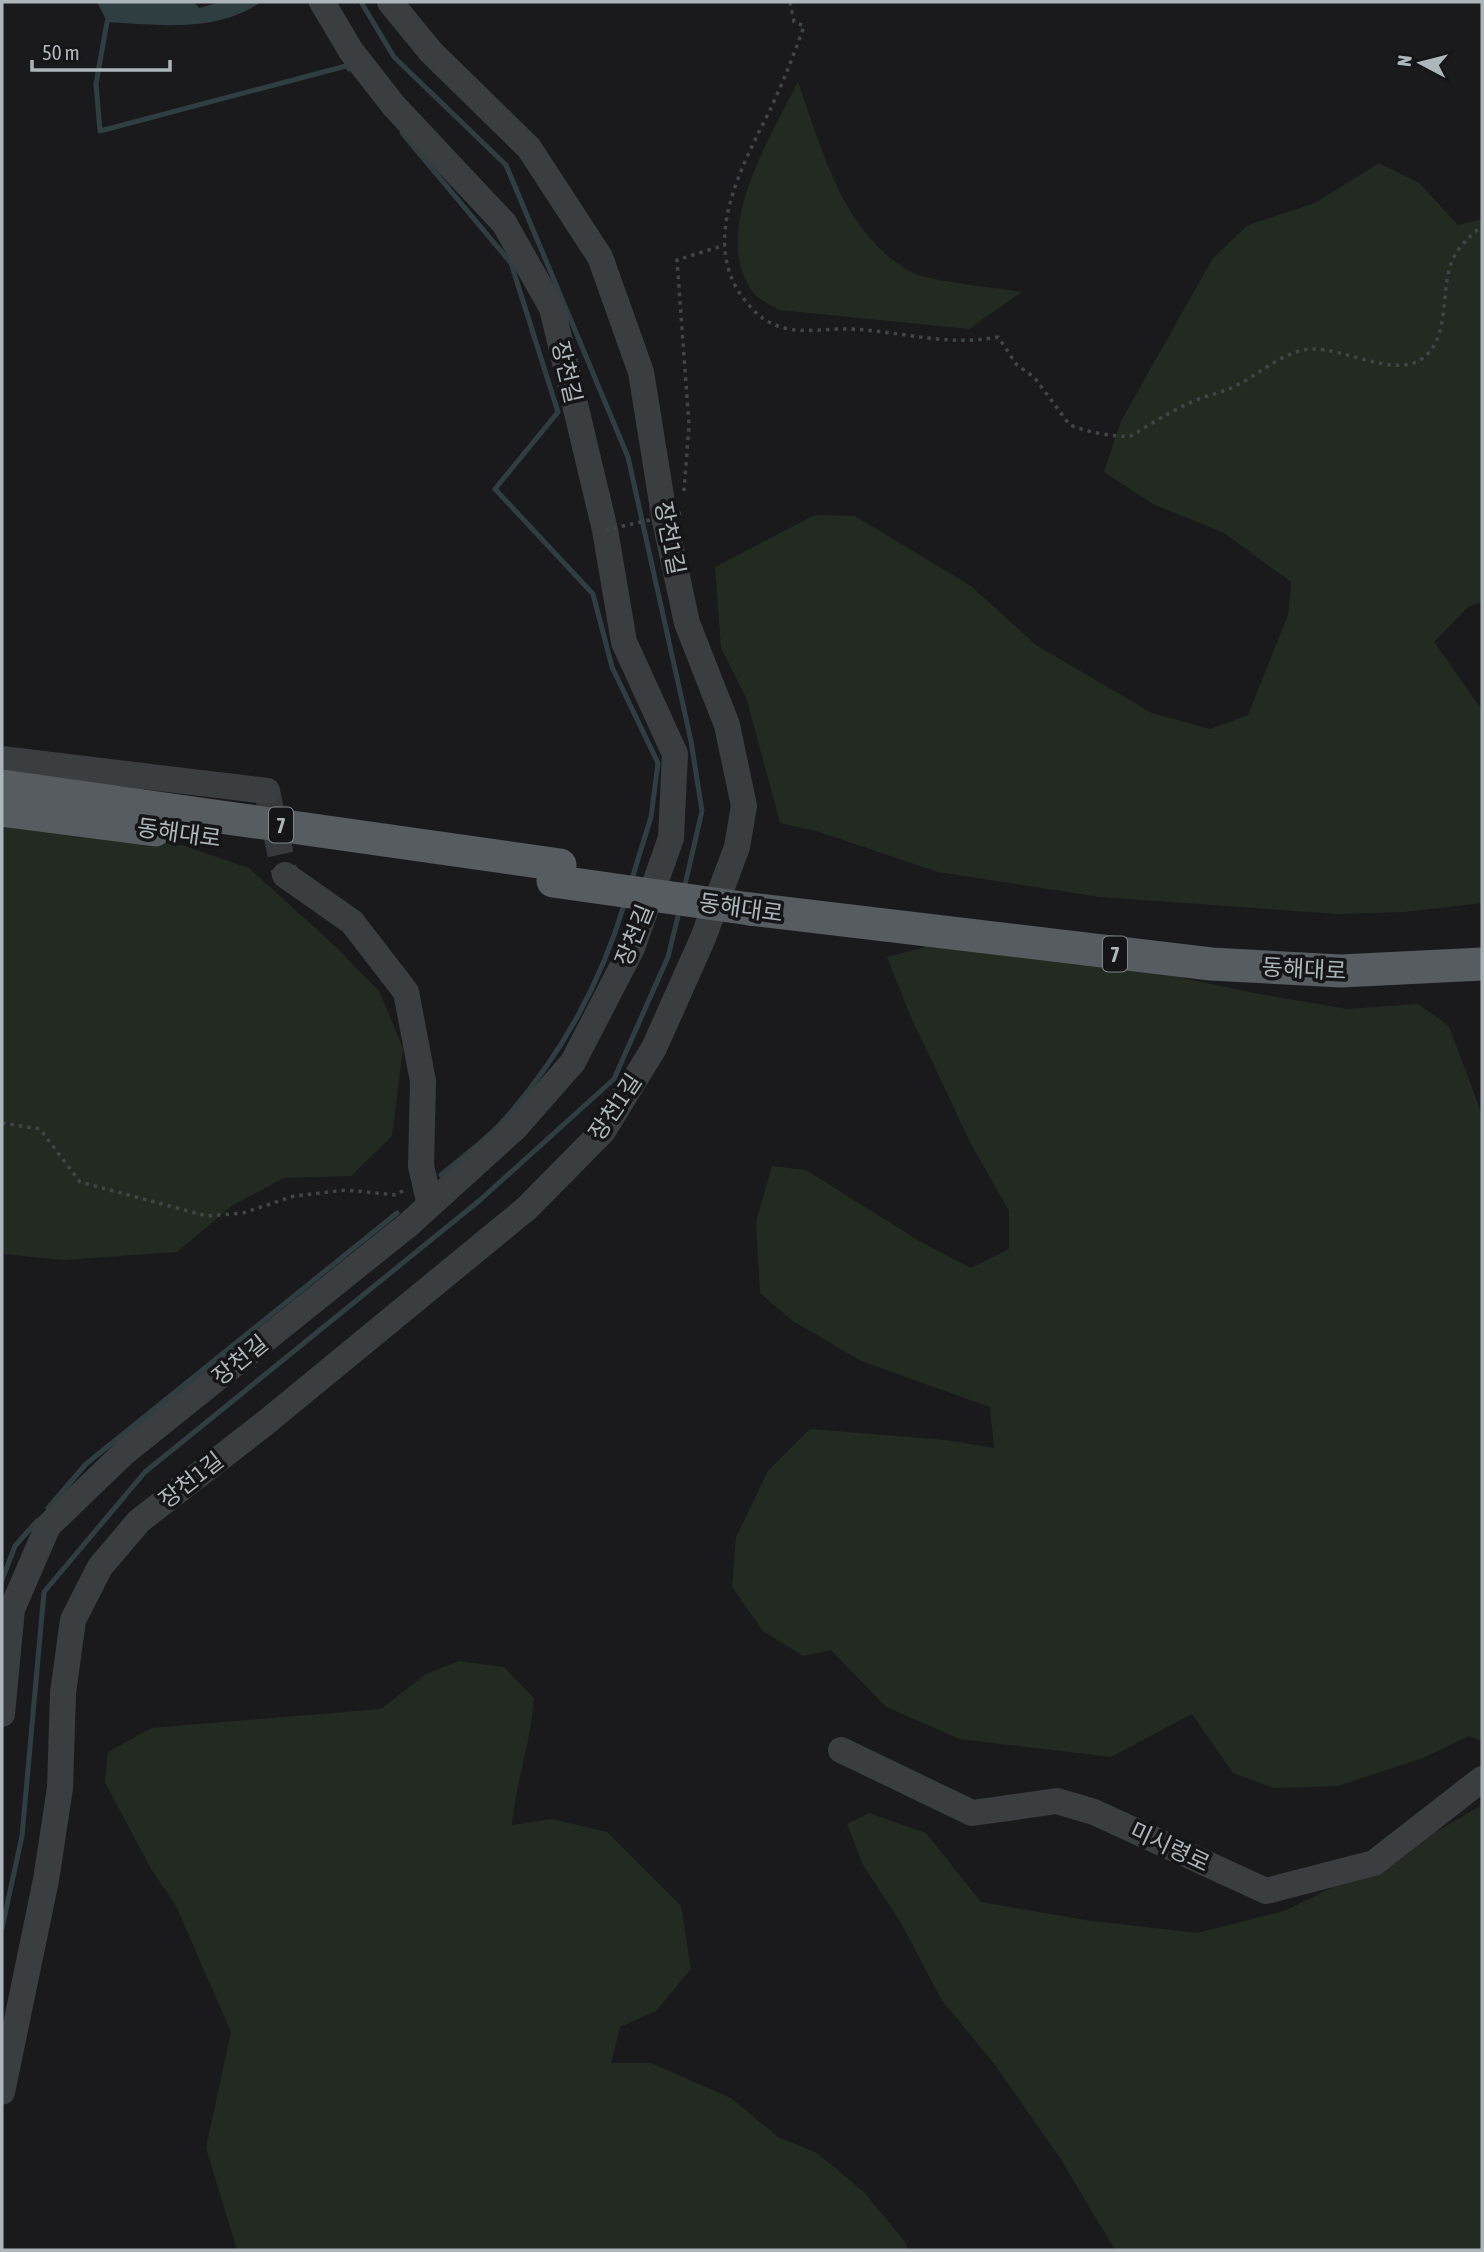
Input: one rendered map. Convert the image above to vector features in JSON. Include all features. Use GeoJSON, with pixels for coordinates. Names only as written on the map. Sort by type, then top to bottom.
{"type":"FeatureCollection","features":[{"type":"Feature","properties":{"kind":"main road","name":"동해대로"},"geometry":{"type":"LineString","coordinates":[[2,786],[557,873]]}},
{"type":"Feature","properties":{"kind":"main road","name":"동해대로"},"geometry":{"type":"LineString","coordinates":[[2,810],[557,873]]}},
{"type":"Feature","properties":{"kind":"main road","name":"7"},"geometry":{"type":"LineString","coordinates":[[557,873],[751,900]]}},
{"type":"Feature","properties":{"kind":"main road","name":"동해대로"},"geometry":{"type":"LineString","coordinates":[[751,900],[1219,949],[1345,953],[1482,943]]}},
{"type":"Feature","properties":{"kind":"main road","name":"동해대로"},"geometry":{"type":"LineString","coordinates":[[751,900],[1211,964],[1341,971],[1482,964]]}},
{"type":"Feature","properties":{"kind":"street","name":"장천길"},"geometry":{"type":"LineString","coordinates":[[2,1714],[12,1609],[48,1526],[125,1452],[430,1205],[516,1127],[573,1062],[632,948],[671,838],[675,754],[624,642],[605,530],[552,308],[504,223],[394,106],[351,51],[322,2]]}},
{"type":"Feature","properties":{"kind":"street","name":"장천1길"},"geometry":{"type":"LineString","coordinates":[[2,2092],[14,1986],[60,1788],[63,1693],[73,1620],[100,1567],[139,1521],[264,1424],[527,1209],[603,1131],[654,1048],[703,938],[737,847],[744,806],[727,725],[687,623],[641,372],[600,257],[529,148],[431,52],[390,2]]}},
{"type":"Feature","properties":{"kind":"street"},"geometry":{"type":"LineString","coordinates":[[2,759],[267,791]]}},
{"type":"Feature","properties":{"kind":"street"},"geometry":{"type":"LineString","coordinates":[[285,875],[352,922],[406,992],[424,1081],[421,1166],[430,1205]]}},
{"type":"Feature","properties":{"kind":"street","name":"미시령로"},"geometry":{"type":"LineString","coordinates":[[841,1750],[972,1813],[1057,1801],[1094,1812],[1266,1891],[1374,1863],[1482,1779]]}},
{"type":"Feature","properties":{"kind":"path"},"geometry":{"type":"LineString","coordinates":[[790,2],[794,22],[804,26],[791,64],[745,159],[728,208],[724,245],[727,268],[737,290],[763,319],[782,327],[895,332],[951,342],[998,337],[1017,365],[1034,377],[1069,424],[1077,429],[1123,438],[1302,351],[1313,349],[1349,354],[1391,367],[1411,364],[1423,358],[1436,340],[1441,324],[1453,258],[1466,239],[1482,226]]}},
{"type":"Feature","properties":{"kind":"path"},"geometry":{"type":"LineString","coordinates":[[605,530],[681,513],[689,425],[677,260],[724,245]]}},
{"type":"Feature","properties":{"kind":"path"},"geometry":{"type":"LineString","coordinates":[[2,1123],[40,1129],[80,1182],[207,1216],[243,1213],[295,1196],[346,1190],[396,1195],[424,1178]]}},
{"type":"Feature","properties":{"kind":"shaded area"},"geometry":{"type":"Polygon","coordinates":[[[97,2],[194,2],[199,8],[221,2],[261,2],[226,19],[167,25],[107,22],[97,2]]]}},
{"type":"Feature","properties":{"kind":"shaded area"},"geometry":{"type":"Polygon","coordinates":[[[798,82],[838,188],[868,236],[887,255],[919,275],[1022,292],[969,329],[779,310],[756,295],[741,269],[738,242],[741,214],[760,157],[798,82]]]}},
{"type":"Feature","properties":{"kind":"shaded area"},"geometry":{"type":"Polygon","coordinates":[[[1379,163],[1419,183],[1458,225],[1482,219],[1482,602],[1468,607],[1434,642],[1482,710],[1482,903],[1404,912],[1338,914],[1100,897],[938,872],[816,831],[780,823],[747,700],[721,648],[715,567],[815,515],[855,516],[971,586],[1036,645],[1152,713],[1210,729],[1248,715],[1288,615],[1291,582],[1224,533],[1153,504],[1104,472],[1121,421],[1213,258],[1248,225],[1315,203],[1379,163]]]}},
{"type":"Feature","properties":{"kind":"shaded area"},"geometry":{"type":"Polygon","coordinates":[[[2,822],[182,845],[249,868],[336,947],[379,991],[403,1048],[392,1136],[351,1176],[284,1178],[233,1205],[177,1252],[63,1260],[2,1254],[2,822]]]}},
{"type":"Feature","properties":{"kind":"shaded area"},"geometry":{"type":"Polygon","coordinates":[[[929,946],[1103,961],[1254,993],[1347,1009],[1418,1004],[1449,1026],[1482,1115],[1482,1741],[1469,1736],[1423,1758],[1338,1786],[1274,1788],[1233,1773],[1192,1714],[1111,1757],[960,1739],[886,1707],[831,1650],[803,1656],[763,1631],[732,1587],[736,1537],[768,1471],[810,1429],[946,1440],[994,1448],[990,1407],[861,1361],[793,1321],[760,1293],[756,1222],[772,1166],[806,1170],[921,1242],[971,1268],[1009,1249],[1009,1211],[970,1142],[910,1015],[887,957],[929,946]]]}},
{"type":"Feature","properties":{"kind":"shaded area"},"geometry":{"type":"Polygon","coordinates":[[[459,1661],[504,1667],[534,1698],[512,1825],[552,1819],[607,1832],[681,1906],[691,1969],[656,2011],[620,2027],[611,2063],[651,2063],[731,2098],[778,2137],[817,2153],[864,2192],[906,2243],[908,2250],[237,2250],[206,2148],[231,2032],[175,1904],[151,1869],[105,1782],[108,1752],[151,1728],[381,1709],[426,1674],[459,1661]]]}},
{"type":"Feature","properties":{"kind":"shaded area"},"geometry":{"type":"Polygon","coordinates":[[[1482,1805],[1482,2250],[1115,2250],[1062,2161],[995,2065],[941,1999],[901,1923],[863,1865],[847,1824],[869,1813],[926,1833],[981,1902],[1085,1920],[1197,1933],[1284,1911],[1386,1861],[1482,1805]]]}},
{"type":"Feature","properties":{"kind":"waterway"},"geometry":{"type":"LineString","coordinates":[[361,2],[394,57],[506,165],[628,457],[691,741],[702,811],[684,889]]}},
{"type":"Feature","properties":{"kind":"waterway"},"geometry":{"type":"LineString","coordinates":[[107,22],[96,84],[100,131],[346,66],[349,69]]}},
{"type":"Feature","properties":{"kind":"waterway"},"geometry":{"type":"LineString","coordinates":[[402,133],[511,263],[558,412],[495,489],[593,594],[612,667],[658,763],[651,817],[631,882]]}},
{"type":"Feature","properties":{"kind":"waterway"},"geometry":{"type":"LineString","coordinates":[[441,1175],[498,1127],[561,1044],[604,962],[625,902]]}},
{"type":"Feature","properties":{"kind":"waterway"},"geometry":{"type":"LineString","coordinates":[[2,1928],[22,1836],[44,1592],[145,1472],[479,1201],[614,1079],[668,957],[680,908]]}},
{"type":"Feature","properties":{"kind":"waterway"},"geometry":{"type":"LineString","coordinates":[[48,1508],[86,1464],[397,1213]]}},
{"type":"Feature","properties":{"kind":"waterway"},"geometry":{"type":"LineString","coordinates":[[2,1580],[15,1546],[37,1521]]}},
{"type":"Feature","properties":{"kind":"tunnel"},"geometry":{"type":"LineString","coordinates":[[267,791],[285,875]]}}]}
